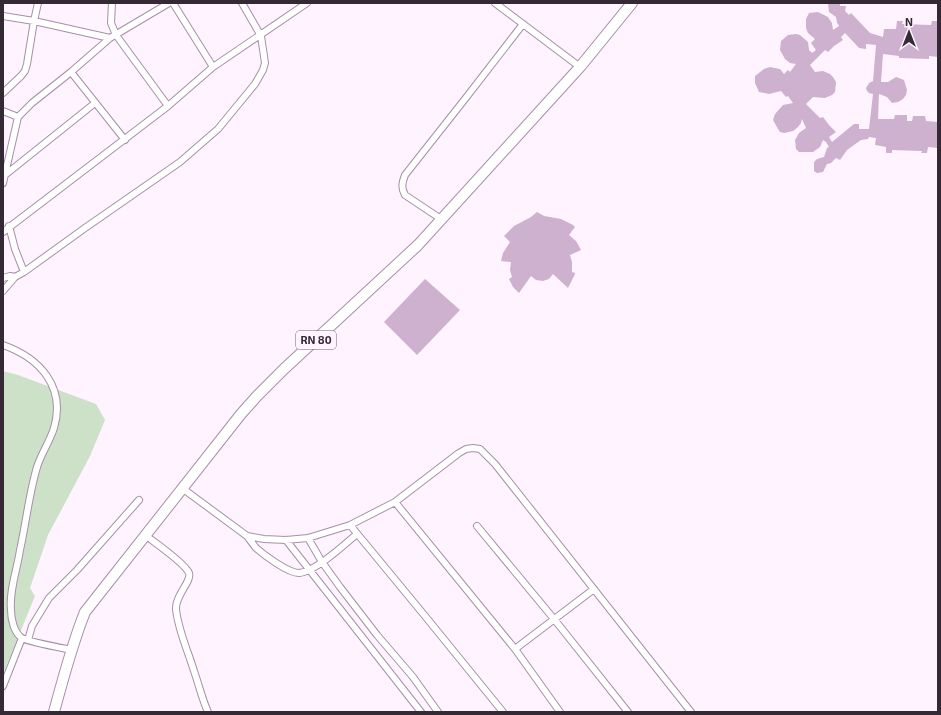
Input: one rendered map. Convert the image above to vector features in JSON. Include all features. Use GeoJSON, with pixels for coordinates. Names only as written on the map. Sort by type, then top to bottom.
{"type":"FeatureCollection","features":[{"type":"Feature","properties":{"kind":"main road","name":"RN 80"},"geometry":{"type":"LineString","coordinates":[[54,712],[85,612],[144,535],[241,414],[257,396],[418,245],[442,220],[580,66],[632,3]]}},
{"type":"Feature","properties":{"kind":"street"},"geometry":{"type":"LineString","coordinates":[[3,93],[25,71],[38,3]]}},
{"type":"Feature","properties":{"kind":"street"},"geometry":{"type":"LineString","coordinates":[[112,3],[111,23],[113,36],[168,106]]}},
{"type":"Feature","properties":{"kind":"street"},"geometry":{"type":"LineString","coordinates":[[3,183],[18,117],[32,103],[113,36],[169,3]]}},
{"type":"Feature","properties":{"kind":"street"},"geometry":{"type":"LineString","coordinates":[[173,3],[213,68]]}},
{"type":"Feature","properties":{"kind":"street"},"geometry":{"type":"LineString","coordinates":[[3,291],[15,277],[180,162],[218,129],[255,84],[263,70],[265,63],[261,36],[242,3]]}},
{"type":"Feature","properties":{"kind":"street"},"geometry":{"type":"LineString","coordinates":[[3,232],[125,140],[213,68],[307,3]]}},
{"type":"Feature","properties":{"kind":"street"},"geometry":{"type":"LineString","coordinates":[[495,3],[580,66]]}},
{"type":"Feature","properties":{"kind":"street"},"geometry":{"type":"LineString","coordinates":[[3,16],[113,36]]}},
{"type":"Feature","properties":{"kind":"street"},"geometry":{"type":"LineString","coordinates":[[442,220],[405,195],[402,190],[402,183],[405,175],[466,100],[522,24]]}},
{"type":"Feature","properties":{"kind":"street"},"geometry":{"type":"LineString","coordinates":[[71,72],[125,140]]}},
{"type":"Feature","properties":{"kind":"street"},"geometry":{"type":"LineString","coordinates":[[5,175],[95,103]]}},
{"type":"Feature","properties":{"kind":"street"},"geometry":{"type":"LineString","coordinates":[[3,111],[18,117]]}},
{"type":"Feature","properties":{"kind":"street"},"geometry":{"type":"LineString","coordinates":[[9,226],[15,249],[24,272]]}},
{"type":"Feature","properties":{"kind":"street"},"geometry":{"type":"LineString","coordinates":[[3,278],[10,276],[15,277]]}},
{"type":"Feature","properties":{"kind":"street"},"geometry":{"type":"LineString","coordinates":[[3,345],[15,349],[36,363],[50,382],[57,400],[57,413],[54,429],[37,466],[29,499],[11,600],[13,621],[16,630],[25,639],[72,650]]}},
{"type":"Feature","properties":{"kind":"street"},"geometry":{"type":"LineString","coordinates":[[247,536],[264,539],[286,540],[308,538],[350,525],[394,502],[459,453],[473,448],[480,449],[495,464],[691,712]]}},
{"type":"Feature","properties":{"kind":"street"},"geometry":{"type":"LineString","coordinates":[[182,488],[247,536],[257,548],[270,559],[291,571],[298,573],[322,562],[357,534]]}},
{"type":"Feature","properties":{"kind":"street"},"geometry":{"type":"LineString","coordinates":[[3,686],[25,639],[49,598],[77,570],[139,500]]}},
{"type":"Feature","properties":{"kind":"street"},"geometry":{"type":"LineString","coordinates":[[394,502],[515,649],[560,712]]}},
{"type":"Feature","properties":{"kind":"street"},"geometry":{"type":"LineString","coordinates":[[350,525],[503,712]]}},
{"type":"Feature","properties":{"kind":"street"},"geometry":{"type":"LineString","coordinates":[[477,526],[628,712]]}},
{"type":"Feature","properties":{"kind":"street"},"geometry":{"type":"LineString","coordinates":[[144,535],[182,564],[188,572],[189,579],[180,594],[176,609],[180,630],[208,712]]}},
{"type":"Feature","properties":{"kind":"street"},"geometry":{"type":"LineString","coordinates":[[308,538],[322,562],[345,593],[413,677],[438,712]]}},
{"type":"Feature","properties":{"kind":"street"},"geometry":{"type":"LineString","coordinates":[[286,540],[421,712]]}},
{"type":"Feature","properties":{"kind":"street"},"geometry":{"type":"LineString","coordinates":[[515,649],[594,589]]}},
{"type":"Feature","properties":{"kind":"street"},"geometry":{"type":"LineString","coordinates":[[391,672],[402,664]]}},
{"type":"Feature","properties":{"kind":"green space"},"geometry":{"type":"Polygon","coordinates":[[[3,371],[18,375],[96,404],[105,420],[90,456],[48,535],[30,588],[35,596],[3,674],[3,371]]]}},
{"type":"Feature","properties":{"kind":"building"},"geometry":{"type":"Polygon","coordinates":[[[828,3],[840,3],[840,6],[846,6],[845,11],[849,15],[851,13],[870,33],[883,37],[884,29],[896,29],[897,21],[903,21],[902,24],[931,25],[932,21],[938,21],[938,57],[929,56],[929,59],[899,58],[899,56],[883,54],[881,82],[888,82],[896,77],[904,80],[907,90],[903,99],[892,103],[887,97],[879,94],[878,119],[894,119],[895,115],[907,115],[907,121],[912,121],[913,116],[925,116],[926,121],[938,122],[938,148],[928,147],[927,153],[921,153],[922,151],[892,150],[892,153],[886,153],[886,147],[875,145],[876,138],[869,137],[868,139],[861,140],[847,150],[840,160],[836,158],[831,163],[827,164],[823,172],[817,173],[814,171],[814,162],[817,159],[824,157],[827,148],[829,147],[826,142],[823,140],[820,147],[813,152],[799,152],[796,149],[795,140],[799,133],[806,128],[802,119],[798,127],[793,131],[784,133],[780,132],[773,120],[775,114],[783,105],[793,103],[788,96],[786,97],[781,91],[769,94],[759,92],[755,83],[755,76],[764,69],[770,67],[780,69],[784,74],[788,70],[790,72],[796,64],[790,63],[785,59],[780,50],[781,41],[788,35],[800,35],[808,42],[809,50],[812,53],[816,50],[811,43],[815,39],[808,33],[806,28],[806,19],[809,13],[818,12],[828,17],[832,23],[833,30],[839,26],[836,17],[829,12],[828,3]],[[845,33],[841,37],[843,40],[828,52],[825,50],[810,65],[815,72],[823,71],[830,74],[836,82],[835,92],[832,95],[825,98],[813,97],[806,104],[820,118],[823,117],[836,132],[829,137],[832,142],[854,124],[859,124],[859,129],[869,129],[873,94],[869,93],[866,88],[869,83],[873,81],[876,45],[866,44],[866,49],[859,48],[845,33]]]}},
{"type":"Feature","properties":{"kind":"building"},"geometry":{"type":"Polygon","coordinates":[[[537,212],[544,216],[561,219],[573,225],[575,227],[569,235],[576,241],[581,250],[570,255],[572,272],[575,274],[568,288],[553,274],[549,279],[543,281],[536,280],[531,276],[519,293],[513,287],[509,279],[512,277],[510,270],[511,262],[501,261],[503,253],[510,242],[504,236],[514,226],[537,212]]]}},
{"type":"Feature","properties":{"kind":"building"},"geometry":{"type":"Polygon","coordinates":[[[425,279],[460,310],[417,355],[384,322],[425,279]]]}}]}
